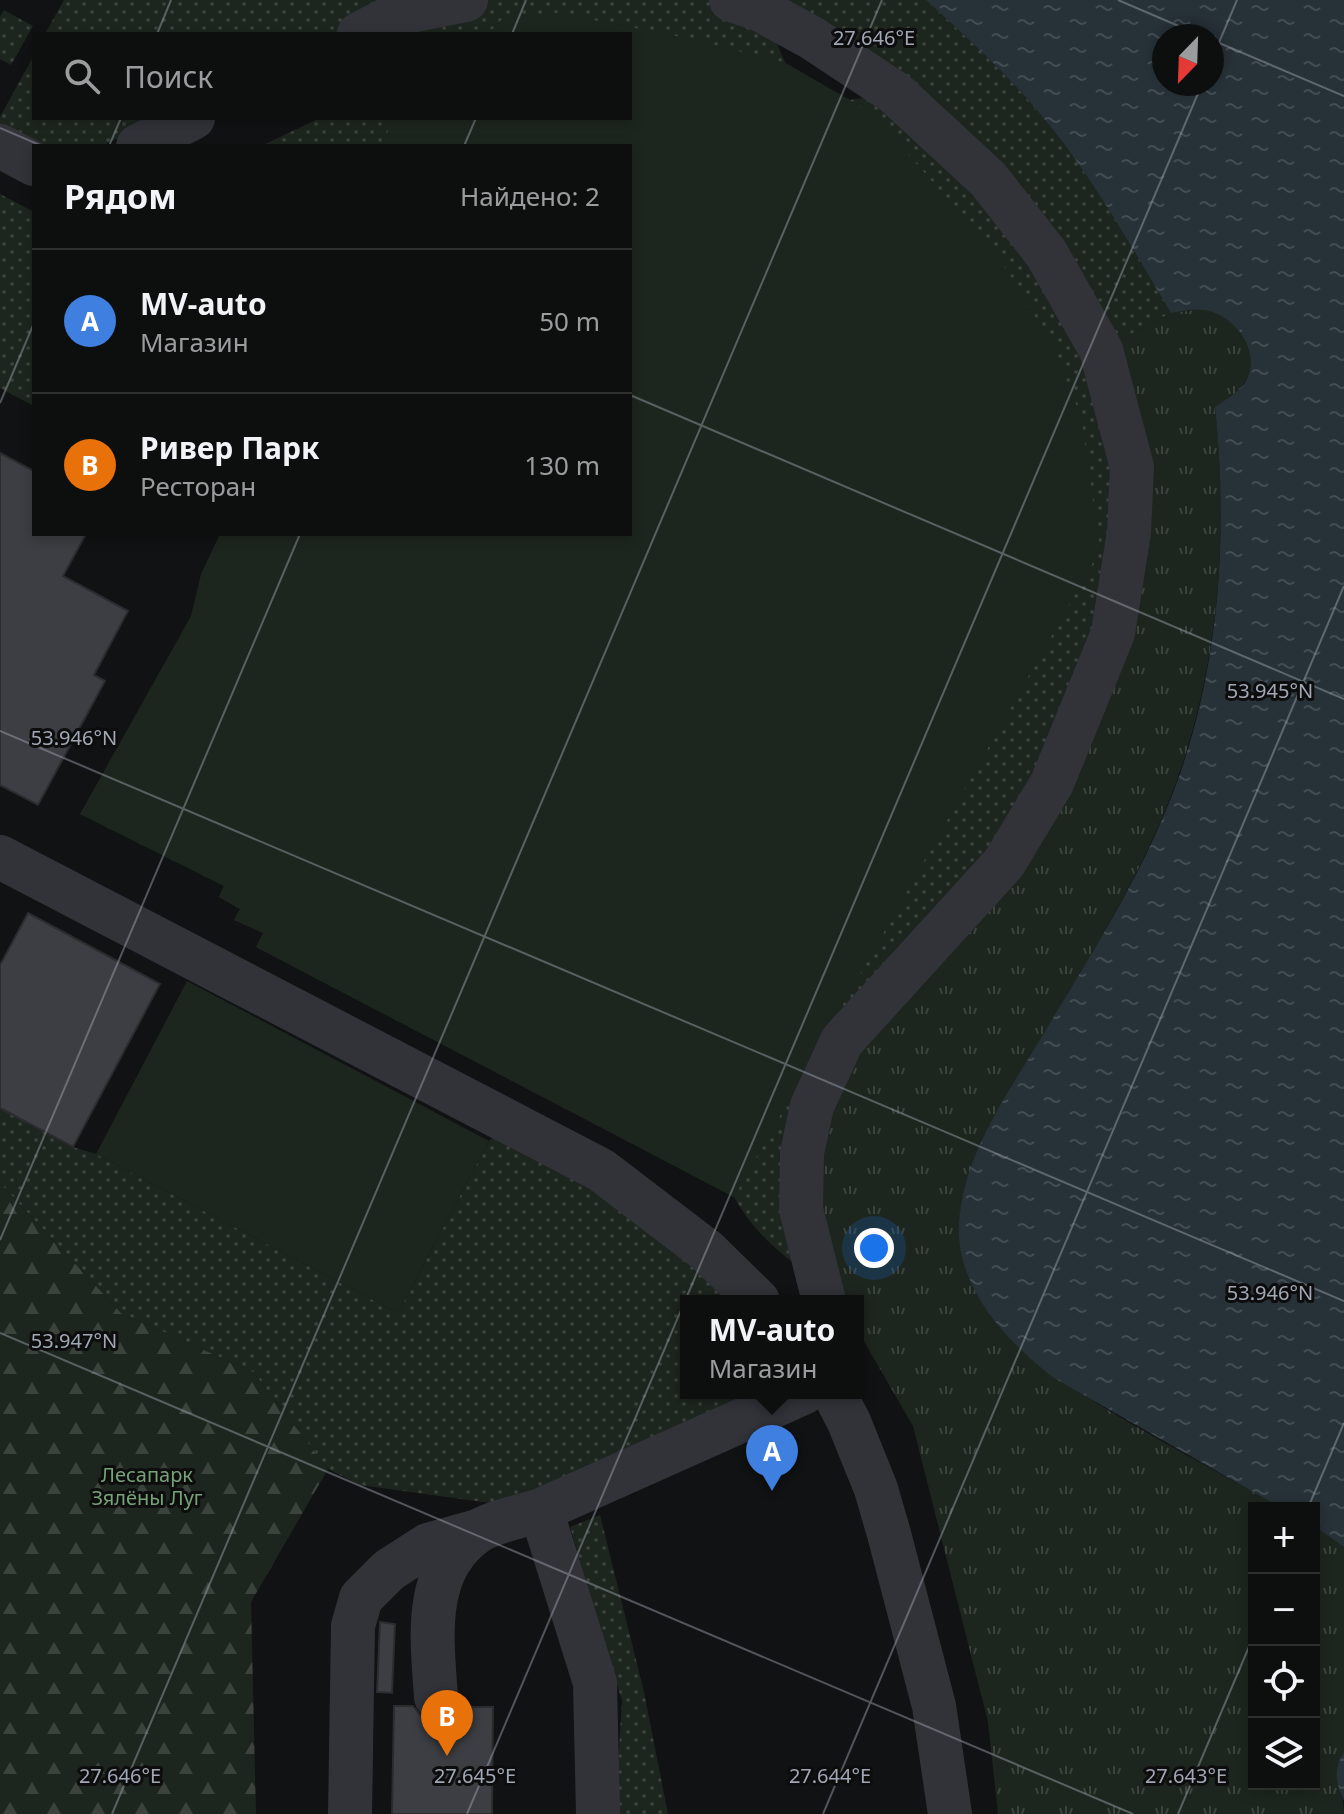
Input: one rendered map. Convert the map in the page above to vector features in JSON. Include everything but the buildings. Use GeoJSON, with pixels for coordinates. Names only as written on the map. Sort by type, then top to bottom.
{"type":"FeatureCollection","features":[{"type":"Feature","properties":{"kind":"lane"},"geometry":{"type":"LineString","coordinates":[[363,32],[400,13],[466,0]]}},
{"type":"Feature","properties":{"kind":"lane"},"geometry":{"type":"LineString","coordinates":[[731,0],[761,10],[812,38],[895,93],[988,179],[1046,253],[1101,350],[1132,467],[1129,532],[1113,633],[1052,783],[1004,863],[842,1041],[812,1106],[802,1153],[801,1209],[822,1295]]}},
{"type":"Feature","properties":{"kind":"lane"},"geometry":{"type":"LineString","coordinates":[[142,144],[189,120]]}},
{"type":"Feature","properties":{"kind":"lane"},"geometry":{"type":"LineString","coordinates":[[0,146],[32,163]]}},
{"type":"Feature","properties":{"kind":"lane"},"geometry":{"type":"LineString","coordinates":[[0,857],[601,1170],[707,1251],[752,1295]]}},
{"type":"Feature","properties":{"kind":"lane"},"geometry":{"type":"LineString","coordinates":[[350,1814],[353,1626],[361,1598],[389,1570],[428,1545],[541,1510],[790,1399]]}},
{"type":"Feature","properties":{"kind":"lane"},"geometry":{"type":"LineString","coordinates":[[837,1399],[876,1489],[889,1534],[934,1706],[950,1814]]}},
{"type":"Feature","properties":{"kind":"lane"},"geometry":{"type":"LineString","coordinates":[[541,1510],[595,1683],[598,1814]]}},
{"type":"Feature","properties":{"kind":"lane"},"geometry":{"type":"LineString","coordinates":[[436,1697],[431,1623],[436,1589],[453,1556],[478,1531]]}},
{"type":"Feature","properties":{"kind":"green space"},"geometry":{"type":"Polygon","coordinates":[[[64,0],[926,0],[1035,108],[1108,208],[1171,313],[1101,350],[1132,467],[1113,633],[821,1283],[772,1245],[734,1197],[256,947],[263,933],[234,920],[240,909],[219,897],[224,886],[80,814],[642,903],[632,32],[46,32],[64,0]],[[762,11],[786,64],[850,100],[894,93],[762,11]]]}},
{"type":"Feature","properties":{"kind":"green space"},"geometry":{"type":"Polygon","coordinates":[[[4,10],[33,26],[11,65],[0,59],[0,17],[4,10]]]}},
{"type":"Feature","properties":{"kind":"green space"},"geometry":{"type":"Polygon","coordinates":[[[557,13],[691,39],[786,63],[873,114],[1000,259],[1053,346],[1081,417],[1100,550],[734,1197],[256,947],[263,933],[234,920],[240,909],[219,897],[224,886],[80,814],[191,616],[201,574],[219,536],[632,536],[632,144],[381,144],[394,120],[632,120],[632,32],[490,32],[504,17],[557,13]]]}},
{"type":"Feature","properties":{"kind":"green space"},"geometry":{"type":"Polygon","coordinates":[[[32,59],[32,120],[154,120],[106,144],[32,145],[0,131],[0,117],[32,59]]]}},
{"type":"Feature","properties":{"kind":"green space"},"geometry":{"type":"Polygon","coordinates":[[[316,120],[502,120],[490,144],[265,144],[316,120]]]}},
{"type":"Feature","properties":{"kind":"green space"},"geometry":{"type":"Polygon","coordinates":[[[0,194],[32,211],[32,405],[0,388],[0,194]]]}},
{"type":"Feature","properties":{"kind":"green space"},"geometry":{"type":"Polygon","coordinates":[[[1207,310],[1233,324],[1250,352],[1249,373],[1241,387],[1215,407],[1220,539],[1207,670],[1172,794],[1139,867],[1005,1098],[975,1158],[960,1212],[963,1258],[976,1291],[992,1316],[1034,1359],[1086,1397],[1270,1502],[1248,1502],[1248,1790],[1320,1790],[1320,1530],[1344,1547],[1344,1752],[1338,1775],[1344,1814],[998,1814],[988,1722],[913,1426],[864,1341],[864,1295],[838,1295],[802,1153],[812,1106],[1004,863],[1129,532],[1101,350],[1171,313],[1207,310]]]}},
{"type":"Feature","properties":{"kind":"green space"},"geometry":{"type":"Polygon","coordinates":[[[187,981],[489,1141],[398,1313],[96,1154],[187,981]]]}},
{"type":"Feature","properties":{"kind":"green space"},"geometry":{"type":"Polygon","coordinates":[[[0,1107],[398,1313],[489,1141],[510,1122],[750,1295],[680,1295],[680,1399],[790,1399],[541,1510],[360,1485],[328,1469],[253,1372],[121,1313],[0,1183],[0,1107]]]}},
{"type":"Feature","properties":{"kind":"green space","name":"Лесапарк Зялёны Луг"},"geometry":{"type":"Polygon","coordinates":[[[0,1183],[121,1313],[253,1372],[328,1469],[251,1602],[256,1814],[0,1814],[0,1183]]]}},
{"type":"Feature","properties":{"kind":"green space"},"geometry":{"type":"Polygon","coordinates":[[[600,1515],[644,1692],[668,1814],[615,1814],[622,1701],[570,1527],[600,1515]]]}},
{"type":"Feature","properties":{"kind":"water"},"geometry":{"type":"Polygon","coordinates":[[[926,0],[1344,0],[1344,1547],[1320,1530],[1320,1502],[1271,1502],[1054,1378],[1036,1364],[988,1312],[975,1291],[960,1248],[962,1199],[989,1126],[1124,898],[1153,840],[1184,762],[1198,713],[1216,612],[1221,509],[1215,407],[1244,384],[1251,363],[1246,342],[1224,318],[1204,310],[1171,313],[1073,156],[1035,108],[982,52],[926,0]]]}},
{"type":"Feature","properties":{"kind":"water"},"geometry":{"type":"Polygon","coordinates":[[[1344,1752],[1344,1801],[1337,1776],[1344,1752]]]}},
{"type":"Feature","properties":{"kind":"place","name":"MV-auto"},"geometry":{"type":"Point","coordinates":[772,1491]}},
{"type":"Feature","properties":{"kind":"place","name":"Ривер Парк"},"geometry":{"type":"Point","coordinates":[447,1756]}}]}
